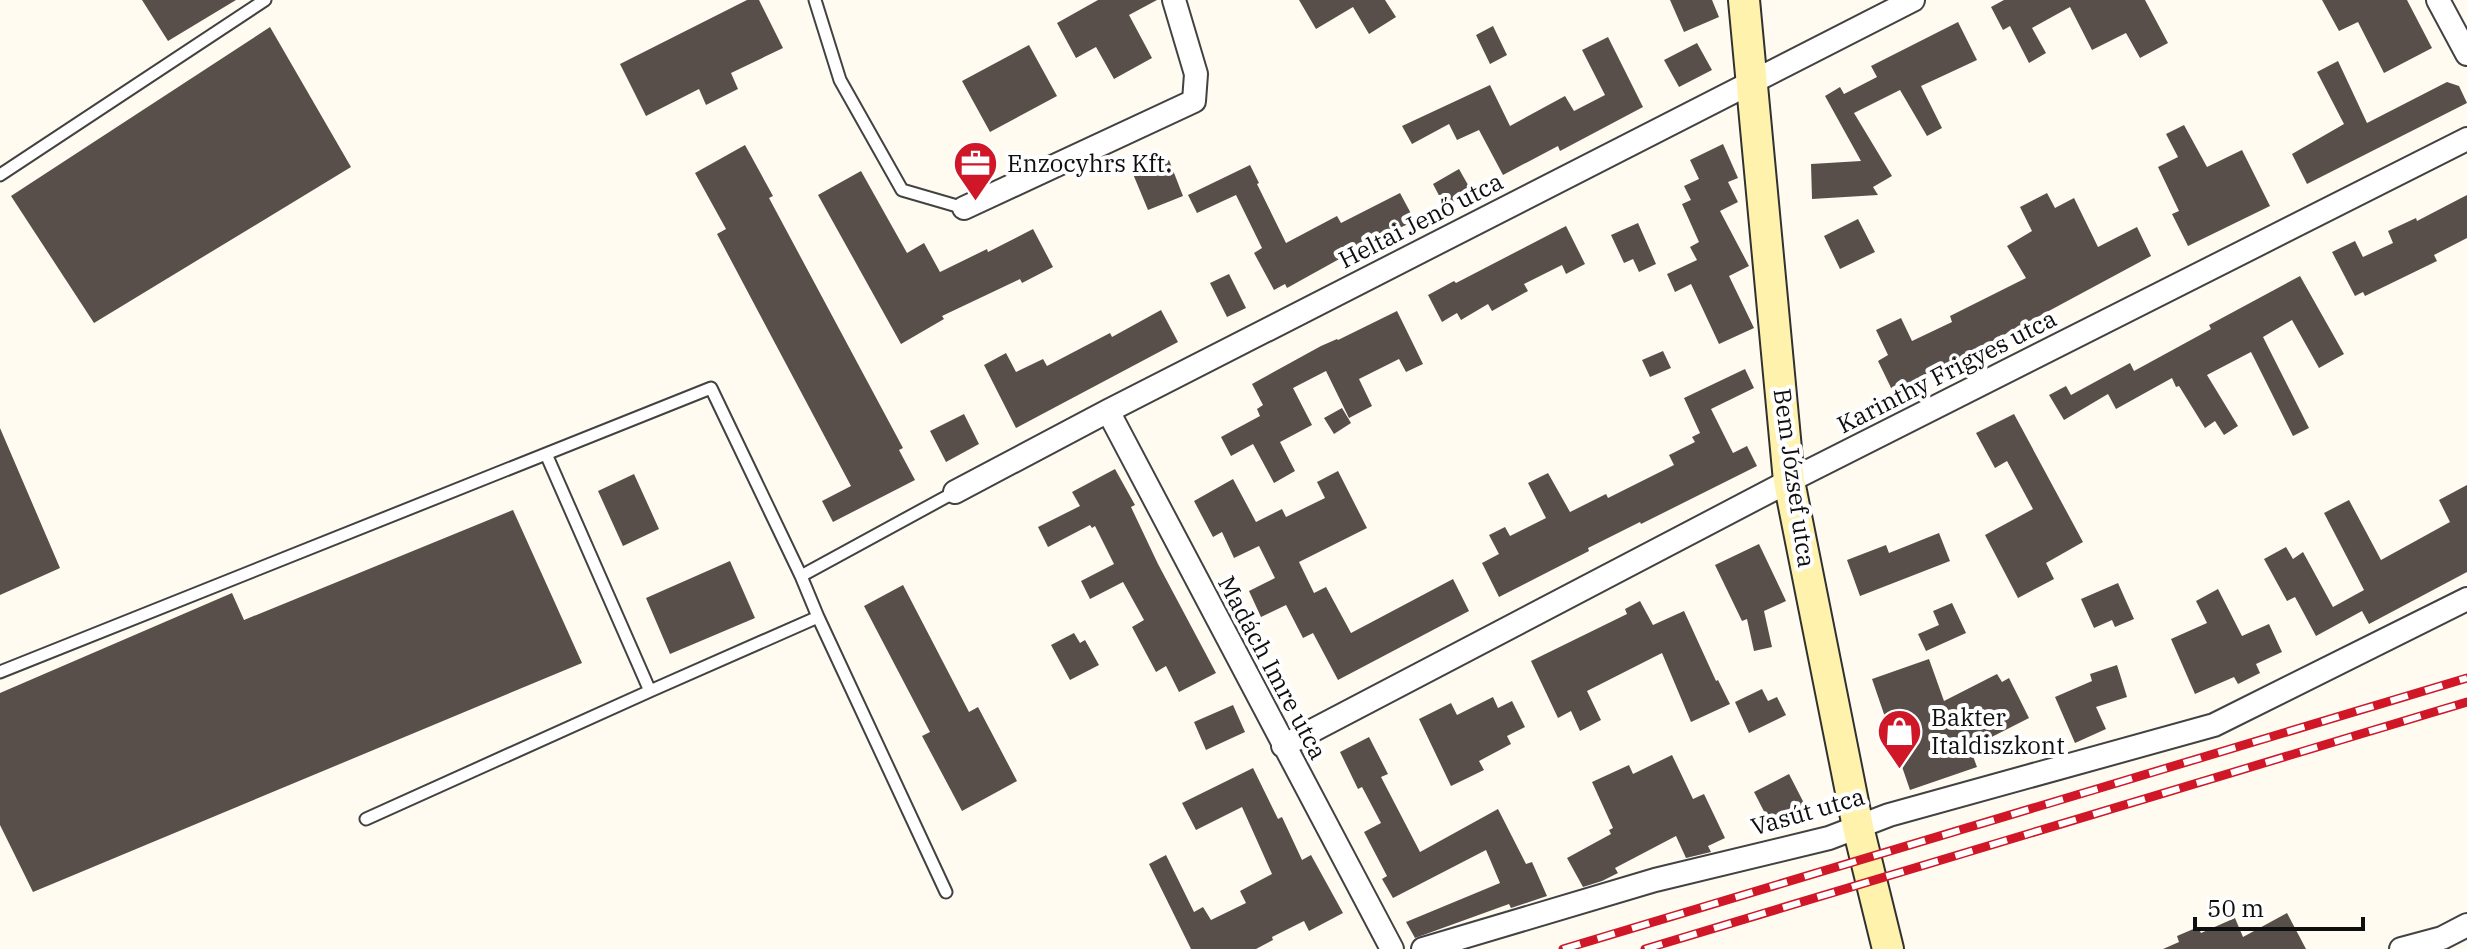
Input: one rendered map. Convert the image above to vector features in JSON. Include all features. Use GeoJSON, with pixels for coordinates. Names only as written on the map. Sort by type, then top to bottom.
{"type":"FeatureCollection","features":[{"type":"Feature","properties":{"kind":"main road","name":"Bem József utca"},"geometry":{"type":"LineString","coordinates":[[1744,0],[1789,481],[1858,827],[1888,949]]}},
{"type":"Feature","properties":{"kind":"street"},"geometry":{"type":"LineString","coordinates":[[964,208],[1194,101],[1196,74],[1174,0]]}},
{"type":"Feature","properties":{"kind":"street","name":"Heltai Jenő utca"},"geometry":{"type":"LineString","coordinates":[[955,492],[1913,0]]}},
{"type":"Feature","properties":{"kind":"street"},"geometry":{"type":"LineString","coordinates":[[2438,0],[2467,54]]}},
{"type":"Feature","properties":{"kind":"street","name":"Karinthy Frigyes utca"},"geometry":{"type":"LineString","coordinates":[[1283,746],[1789,481],[2467,139]]}},
{"type":"Feature","properties":{"kind":"street","name":"Madách Imre utca"},"geometry":{"type":"LineString","coordinates":[[1108,411],[1392,949]]}},
{"type":"Feature","properties":{"kind":"street","name":"Vasút utca"},"geometry":{"type":"LineString","coordinates":[[1423,949],[1655,880],[1829,838],[1889,815],[2214,725],[2467,599]]}},
{"type":"Feature","properties":{"kind":"street"},"geometry":{"type":"LineString","coordinates":[[2401,949],[2442,938],[2467,925]]}},
{"type":"Feature","properties":{"kind":"lane"},"geometry":{"type":"LineString","coordinates":[[0,175],[265,0]]}},
{"type":"Feature","properties":{"kind":"lane"},"geometry":{"type":"LineString","coordinates":[[815,0],[840,80],[902,190],[964,208]]}},
{"type":"Feature","properties":{"kind":"lane"},"geometry":{"type":"LineString","coordinates":[[0,672],[711,388],[946,892]]}},
{"type":"Feature","properties":{"kind":"lane"},"geometry":{"type":"LineString","coordinates":[[546,454],[650,691]]}},
{"type":"Feature","properties":{"kind":"lane"},"geometry":{"type":"LineString","coordinates":[[801,576],[955,492]]}},
{"type":"Feature","properties":{"kind":"lane"},"geometry":{"type":"LineString","coordinates":[[366,819],[818,617]]}},
{"type":"Feature","properties":{"kind":"building"},"geometry":{"type":"Polygon","coordinates":[[[142,0],[236,0],[168,41],[142,0]]]}},
{"type":"Feature","properties":{"kind":"building"},"geometry":{"type":"Polygon","coordinates":[[[747,0],[759,0],[783,48],[731,73],[738,89],[706,105],[699,89],[646,116],[620,64],[747,0]]]}},
{"type":"Feature","properties":{"kind":"building"},"geometry":{"type":"Polygon","coordinates":[[[1098,0],[1157,0],[1129,15],[1152,58],[1114,79],[1096,47],[1076,58],[1057,23],[1098,0]]]}},
{"type":"Feature","properties":{"kind":"building"},"geometry":{"type":"Polygon","coordinates":[[[1299,0],[1385,0],[1396,17],[1369,34],[1353,7],[1316,29],[1299,0]]]}},
{"type":"Feature","properties":{"kind":"building"},"geometry":{"type":"Polygon","coordinates":[[[1670,0],[1712,0],[1719,17],[1684,32],[1670,0]]]}},
{"type":"Feature","properties":{"kind":"building"},"geometry":{"type":"Polygon","coordinates":[[[2004,0],[2145,0],[2168,43],[2140,58],[2126,33],[2092,50],[2070,7],[2032,28],[2046,53],[2029,63],[2010,26],[2003,30],[1991,7],[2004,0]]]}},
{"type":"Feature","properties":{"kind":"building"},"geometry":{"type":"Polygon","coordinates":[[[2322,0],[2407,0],[2432,48],[2384,73],[2358,22],[2339,31],[2322,0]]]}},
{"type":"Feature","properties":{"kind":"building"},"geometry":{"type":"Polygon","coordinates":[[[1958,22],[1977,60],[1921,86],[1942,128],[1927,136],[1900,90],[1854,113],[1892,176],[1873,187],[1878,195],[1812,199],[1811,164],[1861,161],[1825,96],[1840,87],[1844,94],[1877,77],[1871,66],[1958,22]]]}},
{"type":"Feature","properties":{"kind":"building"},"geometry":{"type":"Polygon","coordinates":[[[1493,26],[1507,55],[1490,64],[1476,35],[1493,26]]]}},
{"type":"Feature","properties":{"kind":"building"},"geometry":{"type":"Polygon","coordinates":[[[270,27],[351,167],[94,323],[11,196],[270,27]]]}},
{"type":"Feature","properties":{"kind":"building"},"geometry":{"type":"Polygon","coordinates":[[[1608,37],[1643,107],[1560,151],[1558,146],[1503,175],[1479,130],[1457,140],[1449,124],[1412,144],[1402,126],[1490,85],[1510,126],[1565,96],[1574,111],[1605,95],[1582,50],[1608,37]]]}},
{"type":"Feature","properties":{"kind":"building"},"geometry":{"type":"Polygon","coordinates":[[[1697,43],[1712,70],[1679,87],[1664,60],[1697,43]]]}},
{"type":"Feature","properties":{"kind":"building"},"geometry":{"type":"Polygon","coordinates":[[[1029,45],[1057,96],[990,132],[962,81],[1029,45]]]}},
{"type":"Feature","properties":{"kind":"building"},"geometry":{"type":"Polygon","coordinates":[[[2338,61],[2367,123],[2447,82],[2459,86],[2467,103],[2307,184],[2292,154],[2344,124],[2317,72],[2338,61]]]}},
{"type":"Feature","properties":{"kind":"building"},"geometry":{"type":"Polygon","coordinates":[[[2184,125],[2207,167],[2242,150],[2270,206],[2188,246],[2172,214],[2179,211],[2158,167],[2178,157],[2166,134],[2184,125]]]}},
{"type":"Feature","properties":{"kind":"building"},"geometry":{"type":"Polygon","coordinates":[[[1723,144],[1738,178],[1728,182],[1738,202],[1720,211],[1749,266],[1729,276],[1754,328],[1719,344],[1691,284],[1675,292],[1667,274],[1697,260],[1690,247],[1699,242],[1682,204],[1691,200],[1684,186],[1699,179],[1690,160],[1723,144]]]}},
{"type":"Feature","properties":{"kind":"building"},"geometry":{"type":"Polygon","coordinates":[[[745,145],[773,196],[769,198],[903,448],[899,450],[915,480],[833,522],[822,501],[851,486],[717,234],[726,229],[695,173],[745,145]]]}},
{"type":"Feature","properties":{"kind":"building"},"geometry":{"type":"Polygon","coordinates":[[[1169,160],[1183,196],[1148,210],[1133,174],[1169,160]]]}},
{"type":"Feature","properties":{"kind":"building"},"geometry":{"type":"Polygon","coordinates":[[[1250,165],[1286,243],[1337,216],[1341,223],[1400,193],[1415,221],[1379,237],[1287,288],[1285,284],[1274,290],[1254,253],[1262,248],[1236,195],[1197,213],[1188,195],[1250,165]]]}},
{"type":"Feature","properties":{"kind":"building"},"geometry":{"type":"Polygon","coordinates":[[[1459,169],[1472,192],[1445,207],[1433,184],[1459,169]]]}},
{"type":"Feature","properties":{"kind":"building"},"geometry":{"type":"Polygon","coordinates":[[[861,171],[907,253],[924,243],[940,272],[1033,229],[1053,267],[942,316],[944,319],[901,344],[818,195],[861,171]]]}},
{"type":"Feature","properties":{"kind":"building"},"geometry":{"type":"Polygon","coordinates":[[[2047,193],[2055,208],[2074,198],[2098,247],[2137,227],[2151,256],[1894,394],[1878,361],[1888,355],[1876,330],[1901,318],[1912,341],[1952,322],[1950,316],[2026,278],[2007,246],[2032,231],[2020,207],[2047,193]]]}},
{"type":"Feature","properties":{"kind":"building"},"geometry":{"type":"Polygon","coordinates":[[[2467,195],[2467,238],[2434,255],[2437,261],[2365,296],[2363,292],[2355,296],[2332,252],[2355,241],[2363,257],[2393,243],[2388,231],[2416,218],[2417,221],[2467,195]]]}},
{"type":"Feature","properties":{"kind":"building"},"geometry":{"type":"Polygon","coordinates":[[[1858,219],[1875,252],[1840,269],[1824,236],[1858,219]]]}},
{"type":"Feature","properties":{"kind":"building"},"geometry":{"type":"Polygon","coordinates":[[[1638,223],[1656,264],[1639,272],[1633,259],[1624,263],[1611,235],[1638,223]]]}},
{"type":"Feature","properties":{"kind":"building"},"geometry":{"type":"Polygon","coordinates":[[[1566,226],[1585,264],[1566,274],[1562,265],[1524,284],[1528,291],[1492,311],[1488,304],[1461,320],[1457,313],[1442,322],[1428,295],[1566,226]]]}},
{"type":"Feature","properties":{"kind":"building"},"geometry":{"type":"Polygon","coordinates":[[[1229,274],[1246,308],[1227,317],[1210,283],[1229,274]]]}},
{"type":"Feature","properties":{"kind":"building"},"geometry":{"type":"Polygon","coordinates":[[[2300,276],[2344,354],[2319,368],[2292,320],[2263,337],[2309,428],[2293,436],[2251,352],[2207,375],[2238,426],[2224,435],[2215,421],[2205,428],[2172,378],[2116,409],[2108,394],[2064,420],[2049,395],[2066,386],[2071,395],[2130,363],[2134,371],[2211,329],[2209,325],[2300,276]]]}},
{"type":"Feature","properties":{"kind":"building"},"geometry":{"type":"Polygon","coordinates":[[[1161,310],[1178,342],[1016,428],[984,365],[1006,353],[1016,372],[1043,359],[1047,366],[1110,333],[1112,337],[1161,310]]]}},
{"type":"Feature","properties":{"kind":"building"},"geometry":{"type":"Polygon","coordinates":[[[1397,311],[1423,364],[1406,372],[1399,359],[1359,379],[1372,406],[1349,418],[1326,371],[1293,388],[1312,425],[1280,442],[1295,471],[1274,483],[1253,444],[1231,456],[1221,437],[1260,416],[1257,409],[1263,405],[1252,384],[1321,346],[1397,311]]]}},
{"type":"Feature","properties":{"kind":"building"},"geometry":{"type":"Polygon","coordinates":[[[1663,351],[1671,368],[1650,377],[1642,360],[1663,351]]]}},
{"type":"Feature","properties":{"kind":"building"},"geometry":{"type":"Polygon","coordinates":[[[1745,369],[1754,388],[1711,409],[1733,453],[1747,446],[1757,466],[1588,548],[1589,551],[1499,597],[1482,563],[1499,554],[1489,535],[1505,527],[1510,536],[1546,518],[1528,483],[1548,473],[1570,512],[1606,494],[1608,498],[1674,465],[1669,455],[1695,442],[1692,437],[1700,433],[1684,398],[1745,369]]]}},
{"type":"Feature","properties":{"kind":"building"},"geometry":{"type":"Polygon","coordinates":[[[1342,408],[1351,423],[1334,434],[1324,418],[1342,408]]]}},
{"type":"Feature","properties":{"kind":"building"},"geometry":{"type":"Polygon","coordinates":[[[964,414],[979,444],[946,462],[930,431],[964,414]]]}},
{"type":"Feature","properties":{"kind":"building"},"geometry":{"type":"Polygon","coordinates":[[[2014,414],[2083,542],[2046,563],[2054,579],[2018,598],[1985,535],[2033,509],[2007,461],[1995,468],[1976,433],[2014,414]]]}},
{"type":"Feature","properties":{"kind":"building"},"geometry":{"type":"Polygon","coordinates":[[[0,428],[60,568],[0,595],[0,428]]]}},
{"type":"Feature","properties":{"kind":"building"},"geometry":{"type":"Polygon","coordinates":[[[1115,469],[1135,505],[1131,507],[1158,564],[1216,673],[1179,692],[1166,666],[1156,672],[1132,627],[1144,620],[1123,582],[1090,599],[1081,581],[1114,564],[1095,526],[1092,528],[1090,525],[1048,547],[1038,527],[1080,506],[1072,492],[1115,469]]]}},
{"type":"Feature","properties":{"kind":"building"},"geometry":{"type":"Polygon","coordinates":[[[1338,471],[1367,528],[1299,562],[1314,593],[1326,587],[1351,633],[1453,579],[1469,611],[1338,680],[1313,633],[1303,638],[1286,605],[1261,617],[1249,591],[1275,578],[1259,546],[1234,558],[1222,532],[1213,537],[1194,501],[1233,479],[1256,522],[1282,509],[1286,517],[1325,498],[1317,482],[1338,471]]]}},
{"type":"Feature","properties":{"kind":"building"},"geometry":{"type":"Polygon","coordinates":[[[634,474],[659,529],[623,546],[598,491],[634,474]]]}},
{"type":"Feature","properties":{"kind":"building"},"geometry":{"type":"Polygon","coordinates":[[[2467,485],[2467,572],[2369,624],[2362,611],[2316,636],[2295,597],[2287,601],[2264,559],[2286,547],[2293,559],[2303,552],[2333,607],[2364,590],[2324,513],[2349,500],[2381,560],[2450,522],[2439,500],[2467,485]]]}},
{"type":"Feature","properties":{"kind":"building"},"geometry":{"type":"Polygon","coordinates":[[[513,510],[582,663],[33,892],[0,825],[0,693],[232,593],[244,620],[513,510]]]}},
{"type":"Feature","properties":{"kind":"building"},"geometry":{"type":"Polygon","coordinates":[[[1939,533],[1950,561],[1860,596],[1847,560],[1886,545],[1889,553],[1939,533]]]}},
{"type":"Feature","properties":{"kind":"building"},"geometry":{"type":"Polygon","coordinates":[[[1759,544],[1786,601],[1764,611],[1772,647],[1754,651],[1747,619],[1742,621],[1715,565],[1759,544]]]}},
{"type":"Feature","properties":{"kind":"building"},"geometry":{"type":"Polygon","coordinates":[[[730,561],[755,618],[670,654],[646,598],[730,561]]]}},
{"type":"Feature","properties":{"kind":"building"},"geometry":{"type":"Polygon","coordinates":[[[2118,583],[2134,619],[2115,627],[2112,620],[2094,628],[2081,599],[2118,583]]]}},
{"type":"Feature","properties":{"kind":"building"},"geometry":{"type":"Polygon","coordinates":[[[903,585],[969,712],[978,707],[1017,781],[962,811],[922,736],[930,732],[864,606],[903,585]]]}},
{"type":"Feature","properties":{"kind":"building"},"geometry":{"type":"Polygon","coordinates":[[[2218,589],[2242,636],[2269,624],[2282,652],[2256,664],[2260,673],[2238,684],[2234,677],[2195,694],[2171,639],[2207,623],[2196,601],[2218,589]]]}},
{"type":"Feature","properties":{"kind":"building"},"geometry":{"type":"Polygon","coordinates":[[[1640,601],[1653,625],[1684,611],[1730,704],[1691,722],[1662,653],[1587,691],[1601,720],[1580,731],[1571,711],[1558,718],[1531,661],[1627,614],[1625,609],[1640,601]]]}},
{"type":"Feature","properties":{"kind":"building"},"geometry":{"type":"Polygon","coordinates":[[[1952,603],[1966,633],[1926,651],[1918,634],[1939,625],[1933,611],[1952,603]]]}},
{"type":"Feature","properties":{"kind":"building"},"geometry":{"type":"Polygon","coordinates":[[[1074,633],[1080,643],[1085,640],[1099,665],[1070,680],[1051,645],[1074,633]]]}},
{"type":"Feature","properties":{"kind":"building"},"geometry":{"type":"Polygon","coordinates":[[[1929,659],[1944,701],[1997,674],[2002,682],[2009,678],[2029,718],[1970,748],[1977,767],[1910,790],[1872,679],[1929,659]]]}},
{"type":"Feature","properties":{"kind":"building"},"geometry":{"type":"Polygon","coordinates":[[[2117,665],[2127,697],[2096,707],[2106,729],[2075,743],[2055,697],[2092,681],[2090,674],[2117,665]]]}},
{"type":"Feature","properties":{"kind":"building"},"geometry":{"type":"Polygon","coordinates":[[[1762,689],[1768,701],[1777,697],[1786,715],[1749,733],[1735,702],[1762,689]]]}},
{"type":"Feature","properties":{"kind":"building"},"geometry":{"type":"Polygon","coordinates":[[[1493,697],[1498,708],[1512,701],[1525,727],[1507,736],[1511,744],[1479,761],[1484,770],[1451,786],[1419,719],[1451,703],[1457,715],[1493,697]]]}},
{"type":"Feature","properties":{"kind":"building"},"geometry":{"type":"Polygon","coordinates":[[[1233,705],[1245,732],[1206,750],[1194,722],[1233,705]]]}},
{"type":"Feature","properties":{"kind":"building"},"geometry":{"type":"Polygon","coordinates":[[[1369,737],[1388,774],[1381,777],[1420,852],[1498,809],[1526,864],[1532,862],[1547,896],[1511,908],[1509,904],[1415,938],[1406,922],[1500,883],[1486,850],[1393,898],[1382,879],[1387,876],[1364,832],[1381,823],[1362,787],[1358,789],[1340,752],[1369,737]]]}},
{"type":"Feature","properties":{"kind":"building"},"geometry":{"type":"Polygon","coordinates":[[[1672,755],[1693,799],[1704,794],[1725,838],[1708,846],[1711,852],[1686,858],[1676,836],[1615,868],[1618,873],[1583,887],[1567,858],[1611,834],[1609,830],[1613,828],[1592,782],[1629,765],[1633,774],[1672,755]]]}},
{"type":"Feature","properties":{"kind":"building"},"geometry":{"type":"Polygon","coordinates":[[[1253,768],[1278,819],[1282,817],[1302,860],[1311,855],[1343,913],[1309,931],[1304,921],[1256,949],[1191,949],[1149,864],[1166,855],[1194,912],[1203,907],[1211,920],[1246,903],[1240,891],[1272,874],[1242,807],[1196,830],[1182,803],[1253,768]]]}},
{"type":"Feature","properties":{"kind":"building"},"geometry":{"type":"Polygon","coordinates":[[[1789,774],[1807,809],[1772,827],[1754,792],[1789,774]]]}},
{"type":"Feature","properties":{"kind":"building"},"geometry":{"type":"Polygon","coordinates":[[[2287,913],[2306,949],[2163,949],[2179,942],[2177,936],[2198,927],[2201,933],[2235,918],[2243,937],[2287,913]]]}},
{"type":"Feature","properties":{"kind":"railway"},"geometry":{"type":"LineString","coordinates":[[1563,949],[2467,678]]}},
{"type":"Feature","properties":{"kind":"railway"},"geometry":{"type":"LineString","coordinates":[[1645,949],[2467,702]]}},
{"type":"Feature","properties":{"kind":"place","name":"Enzocyhrs Kft."},"geometry":{"type":"Point","coordinates":[976,203]}},
{"type":"Feature","properties":{"kind":"place","name":"Bakter Italdiszkont"},"geometry":{"type":"Point","coordinates":[1900,771]}}]}
